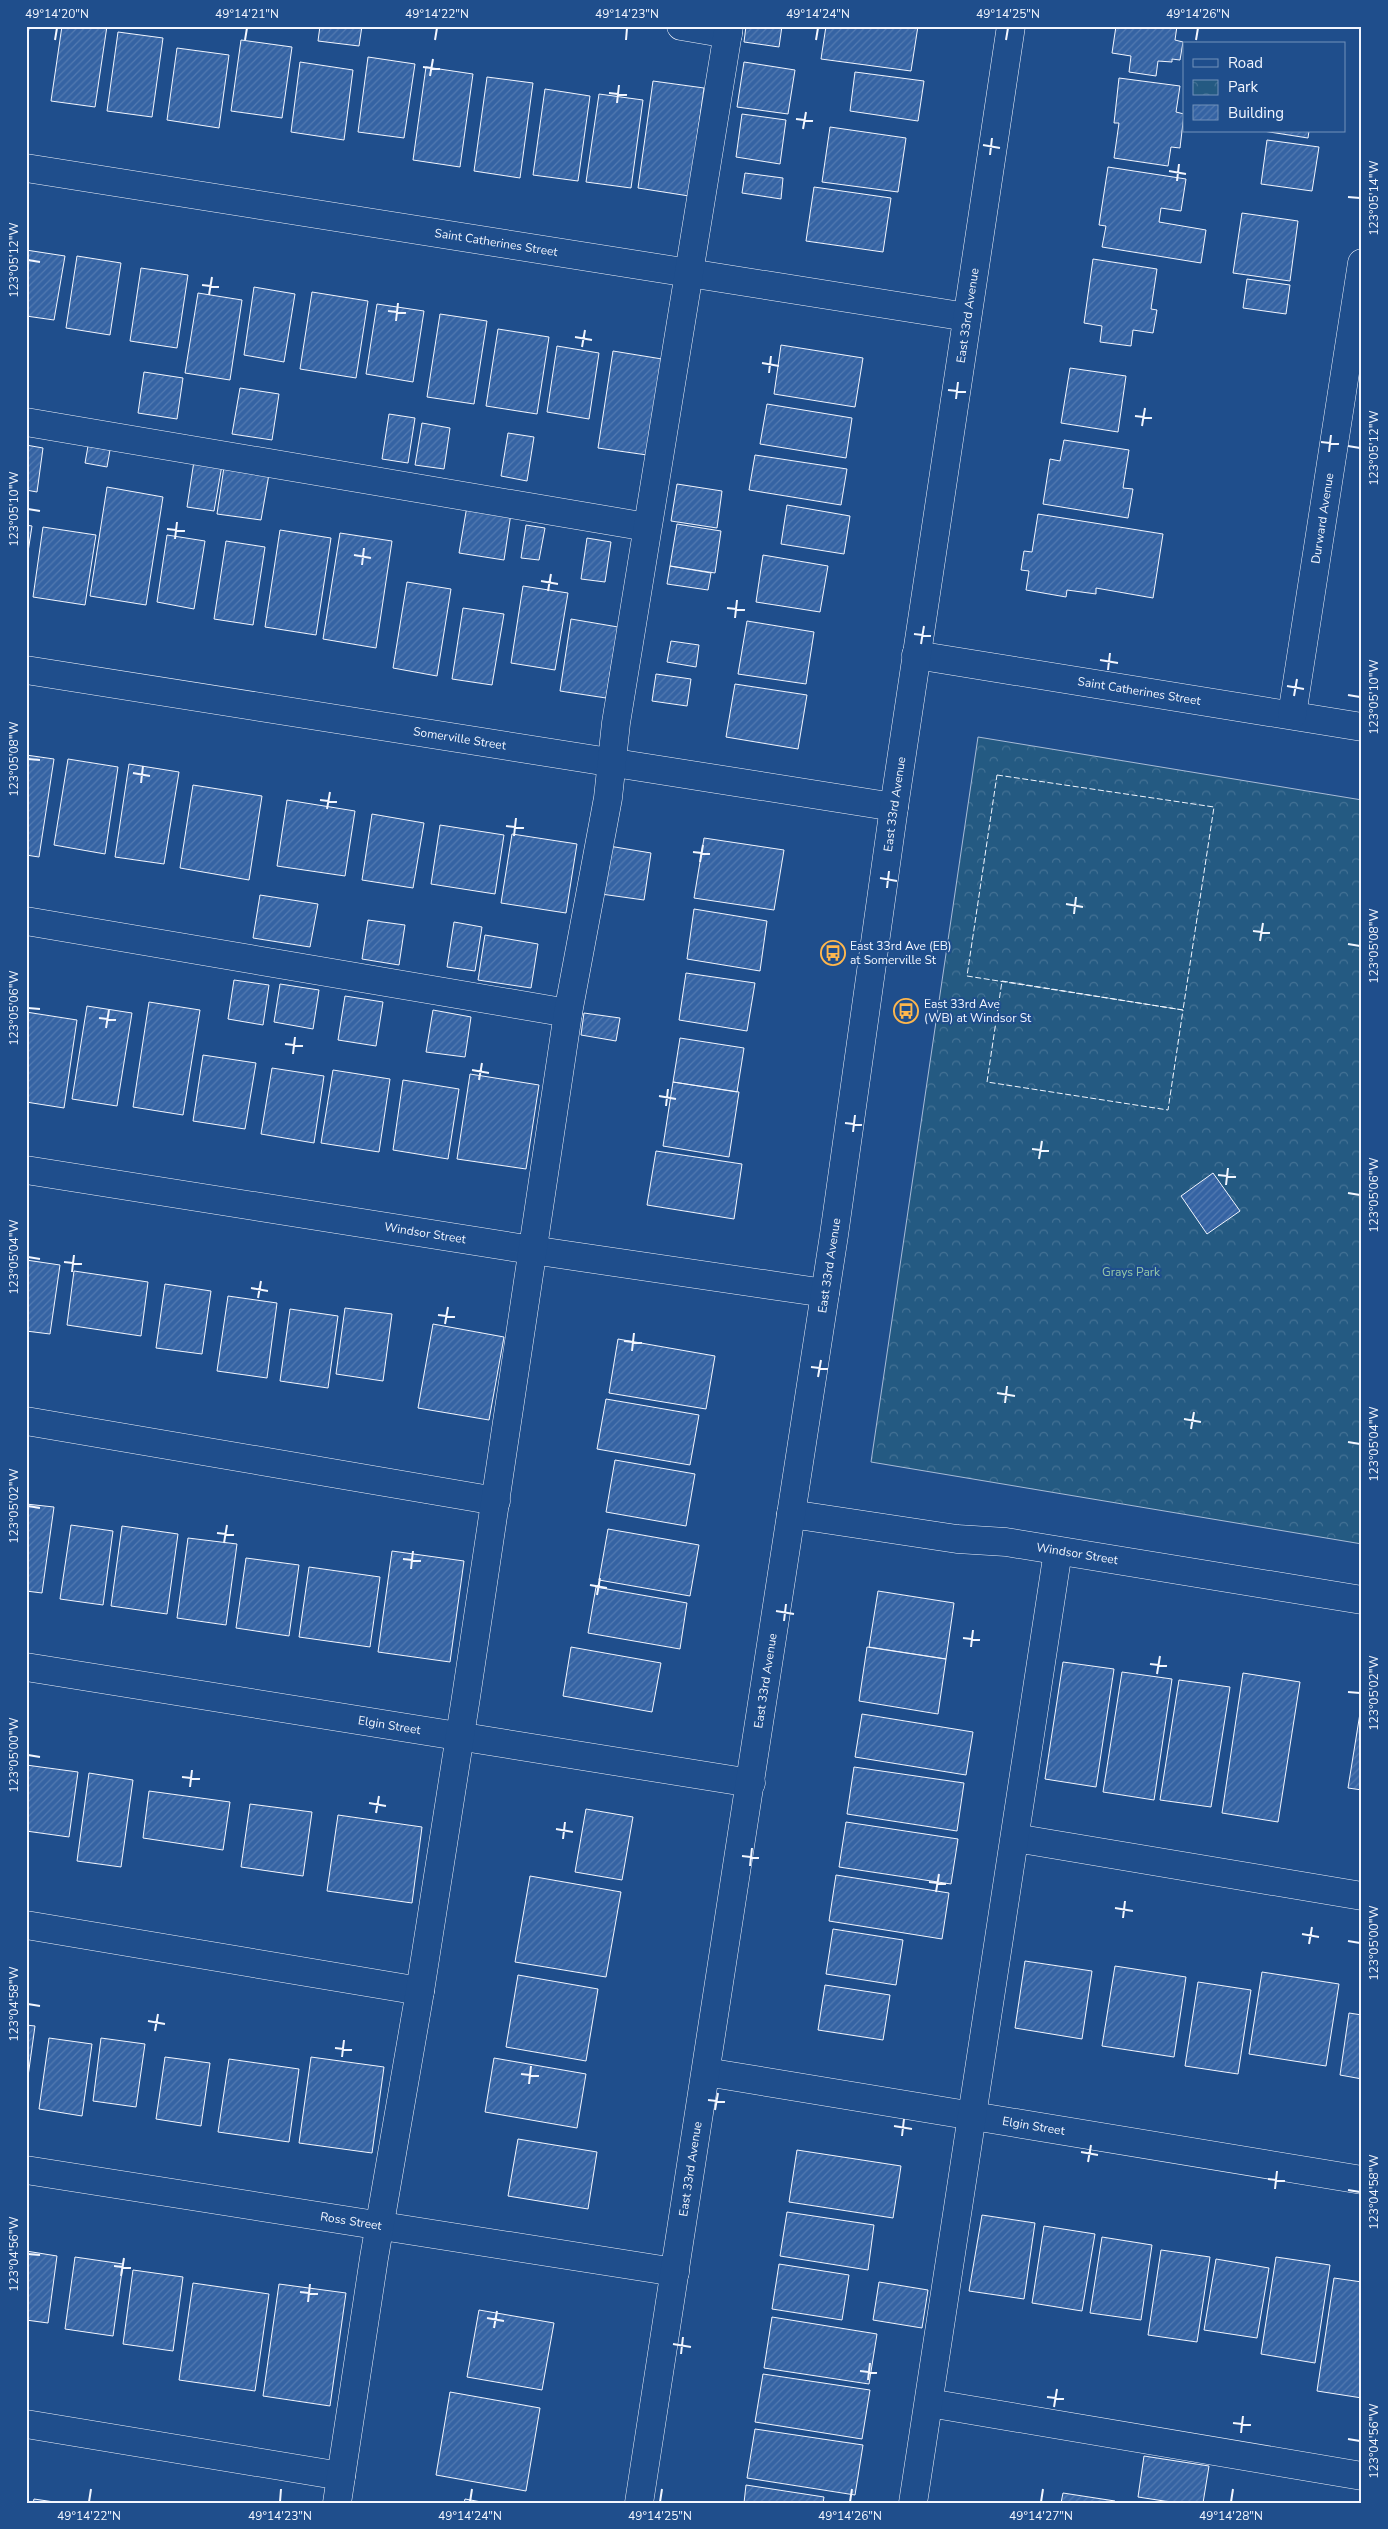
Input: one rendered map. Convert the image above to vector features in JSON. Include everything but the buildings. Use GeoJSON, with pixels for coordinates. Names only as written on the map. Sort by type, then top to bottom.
{"type":"FeatureCollection","features":[{"type":"Feature","properties":{"kind":"street"},"geometry":{"type":"LineString","coordinates":[[337,2503],[380,2225],[420,1991],[460,1735],[568,1013],[608,798],[611,760],[728,30],[681,26]]}},
{"type":"Feature","properties":{"kind":"street","name":"East 33rd Avenue"},"geometry":{"type":"LineString","coordinates":[[640,2503],[825,1293],[916,655],[1011,26]]}},
{"type":"Feature","properties":{"kind":"street","name":"Saint Catherines Street"},"geometry":{"type":"LineString","coordinates":[[26,168],[967,317]]}},
{"type":"Feature","properties":{"kind":"street","name":"Durward Avenue"},"geometry":{"type":"LineString","coordinates":[[1292,715],[1362,263]]}},
{"type":"Feature","properties":{"kind":"street"},"geometry":{"type":"LineString","coordinates":[[26,422],[648,526]]}},
{"type":"Feature","properties":{"kind":"street","name":"Saint Catherines Street"},"geometry":{"type":"LineString","coordinates":[[916,655],[1362,727]]}},
{"type":"Feature","properties":{"kind":"street","name":"Somerville Street"},"geometry":{"type":"LineString","coordinates":[[26,670],[611,760],[894,807]]}},
{"type":"Feature","properties":{"kind":"street"},"geometry":{"type":"LineString","coordinates":[[26,922],[568,1013]]}},
{"type":"Feature","properties":{"kind":"street","name":"Windsor Street"},"geometry":{"type":"LineString","coordinates":[[26,1170],[532,1250],[825,1293]]}},
{"type":"Feature","properties":{"kind":"street"},"geometry":{"type":"LineString","coordinates":[[26,1421],[496,1501]]}},
{"type":"Feature","properties":{"kind":"street","name":"Windsor Street"},"geometry":{"type":"LineString","coordinates":[[791,1514],[909,1533],[957,1539],[1006,1542],[1362,1600]]}},
{"type":"Feature","properties":{"kind":"street"},"geometry":{"type":"LineString","coordinates":[[912,2503],[929,2403],[1058,1551]]}},
{"type":"Feature","properties":{"kind":"street","name":"Elgin Street"},"geometry":{"type":"LineString","coordinates":[[26,1667],[751,1783]]}},
{"type":"Feature","properties":{"kind":"street"},"geometry":{"type":"LineString","coordinates":[[1014,1838],[1362,1896]]}},
{"type":"Feature","properties":{"kind":"street"},"geometry":{"type":"LineString","coordinates":[[26,1926],[420,1991]]}},
{"type":"Feature","properties":{"kind":"street","name":"Elgin Street"},"geometry":{"type":"LineString","coordinates":[[706,2072],[1362,2180]]}},
{"type":"Feature","properties":{"kind":"street","name":"Ross Street"},"geometry":{"type":"LineString","coordinates":[[26,2170],[675,2272]]}},
{"type":"Feature","properties":{"kind":"street"},"geometry":{"type":"LineString","coordinates":[[929,2403],[1362,2476]]}},
{"type":"Feature","properties":{"kind":"street"},"geometry":{"type":"LineString","coordinates":[[26,2424],[341,2476]]}},
{"type":"Feature","properties":{"kind":"green space","name":"Grays Park"},"geometry":{"type":"Polygon","coordinates":[[[978,737],[1362,800],[1362,1544],[871,1462],[978,737]]]}},
{"type":"Feature","properties":{"kind":"fence"},"geometry":{"type":"LineString","coordinates":[[997,775],[1214,807],[1183,1010],[967,976],[997,775]]}},
{"type":"Feature","properties":{"kind":"fence"},"geometry":{"type":"LineString","coordinates":[[1002,981],[1183,1010],[1168,1110],[987,1082],[1002,981]]}},
{"type":"Feature","properties":{"kind":"place","name":"East 33rd Ave (EB) at Somerville St"},"geometry":{"type":"Point","coordinates":[833,953]}},
{"type":"Feature","properties":{"kind":"place","name":"East 33rd Ave (WB) at Windsor St"},"geometry":{"type":"Point","coordinates":[906,1011]}}]}
